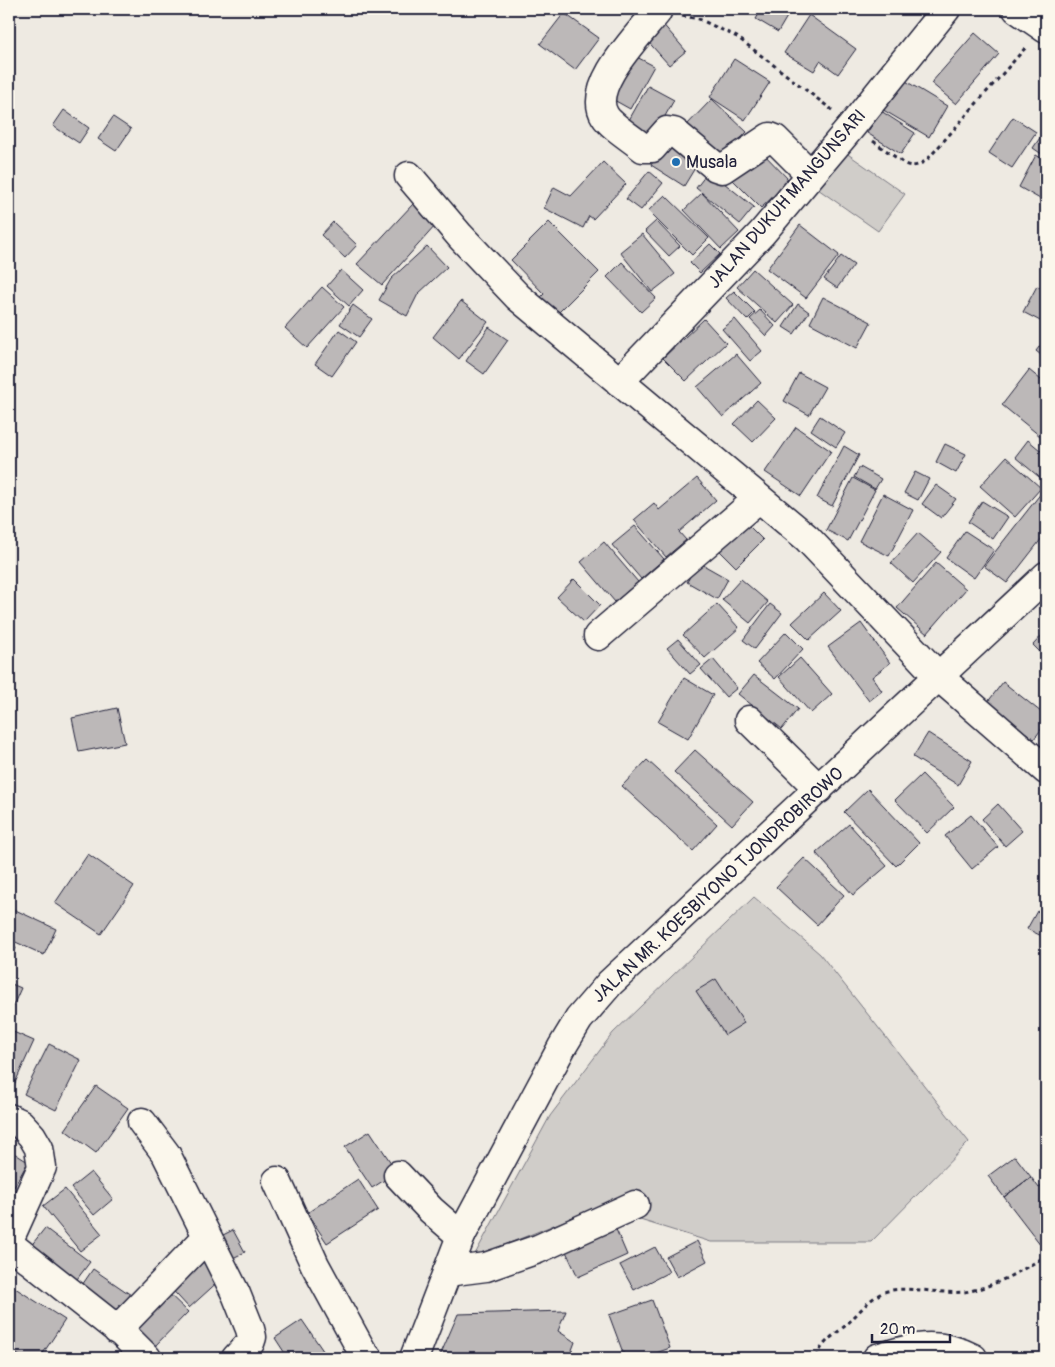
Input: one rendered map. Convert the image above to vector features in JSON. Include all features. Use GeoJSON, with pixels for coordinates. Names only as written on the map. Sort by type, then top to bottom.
{"type":"FeatureCollection","features":[{"type":"Feature","properties":{"kind":"street","name":"JALAN DUKUH MANGUNSARI"},"geometry":{"type":"LineString","coordinates":[[619,382],[762,233],[852,126],[946,9]]}},
{"type":"Feature","properties":{"kind":"street"},"geometry":{"type":"LineString","coordinates":[[1017,9],[1045,28]]}},
{"type":"Feature","properties":{"kind":"street"},"geometry":{"type":"LineString","coordinates":[[656,11],[608,74],[600,95],[600,106],[606,118],[644,148],[652,148],[668,130],[674,132],[716,167],[722,169],[770,137],[775,139],[810,174]]}},
{"type":"Feature","properties":{"kind":"street"},"geometry":{"type":"LineString","coordinates":[[409,176],[460,236],[518,297],[806,538],[940,677],[1046,770]]}},
{"type":"Feature","properties":{"kind":"street"},"geometry":{"type":"LineString","coordinates":[[598,636],[759,498]]}},
{"type":"Feature","properties":{"kind":"street","name":"JALAN MR. KOESBIYONO TJONDROBIROWO"},"geometry":{"type":"LineString","coordinates":[[414,1358],[422,1332],[461,1236],[562,1047],[579,1019],[610,983],[1046,576]]}},
{"type":"Feature","properties":{"kind":"street"},"geometry":{"type":"LineString","coordinates":[[750,720],[819,789]]}},
{"type":"Feature","properties":{"kind":"street"},"geometry":{"type":"LineString","coordinates":[[9,1118],[20,1123],[32,1136],[38,1148],[42,1167],[9,1242],[147,1358]]}},
{"type":"Feature","properties":{"kind":"street"},"geometry":{"type":"LineString","coordinates":[[142,1122],[166,1154],[206,1238],[236,1294],[250,1328],[252,1337],[250,1343],[236,1358]]}},
{"type":"Feature","properties":{"kind":"street"},"geometry":{"type":"LineString","coordinates":[[398,1175],[431,1210],[461,1236]]}},
{"type":"Feature","properties":{"kind":"street"},"geometry":{"type":"LineString","coordinates":[[278,1181],[315,1265],[362,1351],[368,1358]]}},
{"type":"Feature","properties":{"kind":"street"},"geometry":{"type":"LineString","coordinates":[[447,1272],[486,1267],[538,1249],[636,1204]]}},
{"type":"Feature","properties":{"kind":"street"},"geometry":{"type":"LineString","coordinates":[[116,1330],[206,1238]]}},
{"type":"Feature","properties":{"kind":"street"},"geometry":{"type":"LineString","coordinates":[[877,1358],[909,1348],[930,1347],[950,1349],[973,1358]]}},
{"type":"Feature","properties":{"kind":"path"},"geometry":{"type":"LineString","coordinates":[[656,11],[699,18],[737,37],[852,126],[910,166],[917,166],[927,160],[1045,28]]}},
{"type":"Feature","properties":{"kind":"path"},"geometry":{"type":"LineString","coordinates":[[817,1358],[822,1345],[879,1294],[890,1290],[909,1289],[948,1293],[970,1291],[1010,1277],[1046,1256]]}},
{"type":"Feature","properties":{"kind":"shaded area"},"geometry":{"type":"Polygon","coordinates":[[[842,150],[905,194],[878,231],[815,187],[842,150]]]}},
{"type":"Feature","properties":{"kind":"shaded area"},"geometry":{"type":"Polygon","coordinates":[[[754,897],[820,954],[969,1142],[871,1242],[711,1242],[598,1207],[473,1258],[550,1116],[613,1033],[754,897]]]}},
{"type":"Feature","properties":{"kind":"building"},"geometry":{"type":"Polygon","coordinates":[[[762,9],[791,10],[778,32],[756,19],[762,9]]]}},
{"type":"Feature","properties":{"kind":"building"},"geometry":{"type":"Polygon","coordinates":[[[564,13],[599,38],[575,70],[540,44],[564,13]]]}},
{"type":"Feature","properties":{"kind":"building"},"geometry":{"type":"Polygon","coordinates":[[[809,15],[856,49],[838,74],[820,61],[814,71],[784,53],[809,15]]]}},
{"type":"Feature","properties":{"kind":"building"},"geometry":{"type":"Polygon","coordinates":[[[661,22],[686,51],[669,65],[644,37],[661,22]]]}},
{"type":"Feature","properties":{"kind":"building"},"geometry":{"type":"Polygon","coordinates":[[[975,33],[999,54],[956,104],[931,83],[975,33]]]}},
{"type":"Feature","properties":{"kind":"building"},"geometry":{"type":"Polygon","coordinates":[[[629,53],[654,66],[630,109],[605,95],[629,53]]]}},
{"type":"Feature","properties":{"kind":"building"},"geometry":{"type":"Polygon","coordinates":[[[734,59],[770,82],[745,120],[710,97],[734,59]]]}},
{"type":"Feature","properties":{"kind":"building"},"geometry":{"type":"Polygon","coordinates":[[[899,77],[947,106],[929,137],[880,108],[899,77]]]}},
{"type":"Feature","properties":{"kind":"building"},"geometry":{"type":"Polygon","coordinates":[[[648,86],[674,100],[650,143],[624,129],[648,86]]]}},
{"type":"Feature","properties":{"kind":"building"},"geometry":{"type":"Polygon","coordinates":[[[712,99],[747,132],[718,163],[683,129],[712,99]]]}},
{"type":"Feature","properties":{"kind":"building"},"geometry":{"type":"Polygon","coordinates":[[[64,110],[89,128],[79,143],[53,126],[64,110]]]}},
{"type":"Feature","properties":{"kind":"building"},"geometry":{"type":"Polygon","coordinates":[[[881,111],[915,133],[901,154],[867,133],[881,111]]]}},
{"type":"Feature","properties":{"kind":"building"},"geometry":{"type":"Polygon","coordinates":[[[113,117],[131,129],[116,151],[98,139],[113,117]]]}},
{"type":"Feature","properties":{"kind":"building"},"geometry":{"type":"Polygon","coordinates":[[[1013,117],[1036,132],[1012,168],[989,153],[1013,117]]]}},
{"type":"Feature","properties":{"kind":"building"},"geometry":{"type":"Polygon","coordinates":[[[1046,129],[1046,157],[1033,148],[1046,129]]]}},
{"type":"Feature","properties":{"kind":"building","name":"Musala"},"geometry":{"type":"Polygon","coordinates":[[[668,138],[701,158],[684,186],[651,165],[668,138]]]}},
{"type":"Feature","properties":{"kind":"building"},"geometry":{"type":"Polygon","coordinates":[[[760,150],[790,181],[761,208],[731,178],[760,150]]]}},
{"type":"Feature","properties":{"kind":"building"},"geometry":{"type":"Polygon","coordinates":[[[1036,155],[1046,161],[1046,188],[1040,199],[1019,187],[1036,155]]]}},
{"type":"Feature","properties":{"kind":"building"},"geometry":{"type":"Polygon","coordinates":[[[603,162],[626,184],[593,219],[589,216],[583,228],[544,208],[554,187],[571,196],[603,162]]]}},
{"type":"Feature","properties":{"kind":"building"},"geometry":{"type":"Polygon","coordinates":[[[649,171],[663,183],[641,210],[626,199],[649,171]]]}},
{"type":"Feature","properties":{"kind":"building"},"geometry":{"type":"Polygon","coordinates":[[[709,171],[754,207],[740,224],[696,188],[709,171]]]}},
{"type":"Feature","properties":{"kind":"building"},"geometry":{"type":"Polygon","coordinates":[[[702,193],[739,232],[721,249],[684,210],[702,193]]]}},
{"type":"Feature","properties":{"kind":"building"},"geometry":{"type":"Polygon","coordinates":[[[665,195],[709,238],[692,255],[648,211],[665,195]]]}},
{"type":"Feature","properties":{"kind":"building"},"geometry":{"type":"Polygon","coordinates":[[[413,204],[436,225],[382,285],[357,264],[413,204]]]}},
{"type":"Feature","properties":{"kind":"building"},"geometry":{"type":"Polygon","coordinates":[[[656,221],[680,246],[669,256],[645,231],[656,221]]]}},
{"type":"Feature","properties":{"kind":"building"},"geometry":{"type":"Polygon","coordinates":[[[333,222],[357,245],[345,258],[321,235],[333,222]]]}},
{"type":"Feature","properties":{"kind":"building"},"geometry":{"type":"Polygon","coordinates":[[[549,222],[599,272],[556,315],[539,299],[544,294],[511,260],[549,222]]]}},
{"type":"Feature","properties":{"kind":"building"},"geometry":{"type":"Polygon","coordinates":[[[800,225],[839,255],[806,298],[767,269],[800,225]]]}},
{"type":"Feature","properties":{"kind":"building"},"geometry":{"type":"Polygon","coordinates":[[[642,234],[675,274],[652,292],[620,252],[642,234]]]}},
{"type":"Feature","properties":{"kind":"building"},"geometry":{"type":"Polygon","coordinates":[[[710,244],[720,254],[700,273],[690,263],[710,244]]]}},
{"type":"Feature","properties":{"kind":"building"},"geometry":{"type":"Polygon","coordinates":[[[427,246],[447,267],[418,294],[407,316],[379,300],[391,279],[427,246]]]}},
{"type":"Feature","properties":{"kind":"building"},"geometry":{"type":"Polygon","coordinates":[[[841,256],[854,265],[837,288],[824,279],[841,256]]]}},
{"type":"Feature","properties":{"kind":"building"},"geometry":{"type":"Polygon","coordinates":[[[622,262],[656,298],[641,312],[607,277],[622,262]]]}},
{"type":"Feature","properties":{"kind":"building"},"geometry":{"type":"Polygon","coordinates":[[[753,269],[793,305],[777,323],[737,287],[753,269]]]}},
{"type":"Feature","properties":{"kind":"building"},"geometry":{"type":"Polygon","coordinates":[[[341,270],[363,290],[349,306],[327,286],[341,270]]]}},
{"type":"Feature","properties":{"kind":"building"},"geometry":{"type":"Polygon","coordinates":[[[1037,286],[1046,291],[1046,324],[1023,312],[1037,286]]]}},
{"type":"Feature","properties":{"kind":"building"},"geometry":{"type":"Polygon","coordinates":[[[322,287],[344,307],[307,348],[285,328],[322,287]]]}},
{"type":"Feature","properties":{"kind":"building"},"geometry":{"type":"Polygon","coordinates":[[[734,291],[755,312],[747,320],[726,298],[734,291]]]}},
{"type":"Feature","properties":{"kind":"building"},"geometry":{"type":"Polygon","coordinates":[[[823,297],[871,322],[857,348],[810,323],[823,297]]]}},
{"type":"Feature","properties":{"kind":"building"},"geometry":{"type":"Polygon","coordinates":[[[461,301],[488,322],[459,359],[433,337],[461,301]]]}},
{"type":"Feature","properties":{"kind":"building"},"geometry":{"type":"Polygon","coordinates":[[[798,304],[809,312],[794,334],[783,327],[798,304]]]}},
{"type":"Feature","properties":{"kind":"building"},"geometry":{"type":"Polygon","coordinates":[[[353,305],[372,319],[359,337],[340,324],[353,305]]]}},
{"type":"Feature","properties":{"kind":"building"},"geometry":{"type":"Polygon","coordinates":[[[760,310],[775,326],[766,336],[750,319],[760,310]]]}},
{"type":"Feature","properties":{"kind":"building"},"geometry":{"type":"Polygon","coordinates":[[[704,319],[726,343],[686,381],[663,358],[704,319]]]}},
{"type":"Feature","properties":{"kind":"building"},"geometry":{"type":"Polygon","coordinates":[[[735,319],[762,351],[750,361],[722,329],[735,319]]]}},
{"type":"Feature","properties":{"kind":"building"},"geometry":{"type":"Polygon","coordinates":[[[489,327],[508,340],[484,374],[466,361],[489,327]]]}},
{"type":"Feature","properties":{"kind":"building"},"geometry":{"type":"Polygon","coordinates":[[[339,330],[356,342],[332,376],[315,364],[339,330]]]}},
{"type":"Feature","properties":{"kind":"building"},"geometry":{"type":"Polygon","coordinates":[[[1046,338],[1046,359],[1036,351],[1046,338]]]}},
{"type":"Feature","properties":{"kind":"building"},"geometry":{"type":"Polygon","coordinates":[[[736,354],[761,383],[723,417],[697,387],[736,354]]]}},
{"type":"Feature","properties":{"kind":"building"},"geometry":{"type":"Polygon","coordinates":[[[1029,370],[1046,384],[1046,429],[1040,436],[1002,405],[1029,370]]]}},
{"type":"Feature","properties":{"kind":"building"},"geometry":{"type":"Polygon","coordinates":[[[799,373],[825,387],[809,415],[784,401],[799,373]]]}},
{"type":"Feature","properties":{"kind":"building"},"geometry":{"type":"Polygon","coordinates":[[[757,400],[776,418],[753,442],[734,424],[757,400]]]}},
{"type":"Feature","properties":{"kind":"building"},"geometry":{"type":"Polygon","coordinates":[[[820,416],[845,433],[836,447],[811,430],[820,416]]]}},
{"type":"Feature","properties":{"kind":"building"},"geometry":{"type":"Polygon","coordinates":[[[796,427],[831,451],[801,496],[765,472],[796,427]]]}},
{"type":"Feature","properties":{"kind":"building"},"geometry":{"type":"Polygon","coordinates":[[[1028,440],[1046,455],[1046,478],[1044,481],[1015,457],[1028,440]]]}},
{"type":"Feature","properties":{"kind":"building"},"geometry":{"type":"Polygon","coordinates":[[[945,444],[966,454],[956,473],[936,462],[945,444]]]}},
{"type":"Feature","properties":{"kind":"building"},"geometry":{"type":"Polygon","coordinates":[[[844,446],[859,455],[832,506],[817,498],[844,446]]]}},
{"type":"Feature","properties":{"kind":"building"},"geometry":{"type":"Polygon","coordinates":[[[1006,457],[1041,488],[1015,517],[980,486],[1006,457]]]}},
{"type":"Feature","properties":{"kind":"building"},"geometry":{"type":"Polygon","coordinates":[[[860,467],[881,479],[875,489],[854,477],[860,467]]]}},
{"type":"Feature","properties":{"kind":"building"},"geometry":{"type":"Polygon","coordinates":[[[915,472],[929,479],[918,500],[904,493],[915,472]]]}},
{"type":"Feature","properties":{"kind":"building"},"geometry":{"type":"Polygon","coordinates":[[[697,478],[716,500],[679,532],[686,540],[666,557],[634,520],[654,503],[659,510],[697,478]]]}},
{"type":"Feature","properties":{"kind":"building"},"geometry":{"type":"Polygon","coordinates":[[[853,478],[875,490],[848,541],[826,530],[853,478]]]}},
{"type":"Feature","properties":{"kind":"building"},"geometry":{"type":"Polygon","coordinates":[[[936,485],[956,499],[941,518],[922,504],[936,485]]]}},
{"type":"Feature","properties":{"kind":"building"},"geometry":{"type":"Polygon","coordinates":[[[1042,492],[1046,496],[1046,533],[1007,583],[984,566],[1042,492]]]}},
{"type":"Feature","properties":{"kind":"building"},"geometry":{"type":"Polygon","coordinates":[[[883,494],[913,510],[889,556],[859,541],[883,494]]]}},
{"type":"Feature","properties":{"kind":"building"},"geometry":{"type":"Polygon","coordinates":[[[982,501],[1008,517],[993,539],[968,522],[982,501]]]}},
{"type":"Feature","properties":{"kind":"building"},"geometry":{"type":"Polygon","coordinates":[[[744,521],[763,540],[736,567],[717,548],[744,521]]]}},
{"type":"Feature","properties":{"kind":"building"},"geometry":{"type":"Polygon","coordinates":[[[635,526],[664,559],[641,579],[612,545],[635,526]]]}},
{"type":"Feature","properties":{"kind":"building"},"geometry":{"type":"Polygon","coordinates":[[[965,531],[994,550],[974,578],[946,558],[965,531]]]}},
{"type":"Feature","properties":{"kind":"building"},"geometry":{"type":"Polygon","coordinates":[[[918,533],[941,552],[913,583],[891,563],[918,533]]]}},
{"type":"Feature","properties":{"kind":"building"},"geometry":{"type":"Polygon","coordinates":[[[604,542],[638,582],[615,602],[581,562],[604,542]]]}},
{"type":"Feature","properties":{"kind":"building"},"geometry":{"type":"Polygon","coordinates":[[[698,562],[728,579],[717,599],[687,582],[698,562]]]}},
{"type":"Feature","properties":{"kind":"building"},"geometry":{"type":"Polygon","coordinates":[[[936,563],[966,589],[927,634],[897,608],[936,563]]]}},
{"type":"Feature","properties":{"kind":"building"},"geometry":{"type":"Polygon","coordinates":[[[574,579],[600,605],[584,622],[557,597],[574,579]]]}},
{"type":"Feature","properties":{"kind":"building"},"geometry":{"type":"Polygon","coordinates":[[[741,579],[768,602],[750,623],[722,600],[741,579]]]}},
{"type":"Feature","properties":{"kind":"building"},"geometry":{"type":"Polygon","coordinates":[[[824,593],[841,611],[809,640],[792,623],[824,593]]]}},
{"type":"Feature","properties":{"kind":"building"},"geometry":{"type":"Polygon","coordinates":[[[717,604],[739,628],[705,658],[683,635],[717,604]]]}},
{"type":"Feature","properties":{"kind":"building"},"geometry":{"type":"Polygon","coordinates":[[[770,604],[782,613],[755,649],[743,640],[770,604]]]}},
{"type":"Feature","properties":{"kind":"building"},"geometry":{"type":"Polygon","coordinates":[[[861,623],[890,663],[872,677],[882,691],[869,701],[828,647],[861,623]]]}},
{"type":"Feature","properties":{"kind":"building"},"geometry":{"type":"Polygon","coordinates":[[[1046,631],[1046,658],[1033,645],[1046,631]]]}},
{"type":"Feature","properties":{"kind":"building"},"geometry":{"type":"Polygon","coordinates":[[[786,632],[803,649],[775,679],[757,663],[786,632]]]}},
{"type":"Feature","properties":{"kind":"building"},"geometry":{"type":"Polygon","coordinates":[[[678,639],[701,665],[690,674],[667,648],[678,639]]]}},
{"type":"Feature","properties":{"kind":"building"},"geometry":{"type":"Polygon","coordinates":[[[800,658],[832,694],[811,713],[779,677],[800,658]]]}},
{"type":"Feature","properties":{"kind":"building"},"geometry":{"type":"Polygon","coordinates":[[[713,659],[737,688],[726,697],[701,669],[713,659]]]}},
{"type":"Feature","properties":{"kind":"building"},"geometry":{"type":"Polygon","coordinates":[[[754,675],[798,709],[782,729],[738,694],[754,675]]]}},
{"type":"Feature","properties":{"kind":"building"},"geometry":{"type":"Polygon","coordinates":[[[684,678],[713,695],[688,739],[658,722],[684,678]]]}},
{"type":"Feature","properties":{"kind":"building"},"geometry":{"type":"Polygon","coordinates":[[[1003,682],[1046,716],[1046,723],[1034,739],[987,703],[1003,682]]]}},
{"type":"Feature","properties":{"kind":"building"},"geometry":{"type":"Polygon","coordinates":[[[117,708],[125,743],[79,752],[72,718],[117,708]]]}},
{"type":"Feature","properties":{"kind":"building"},"geometry":{"type":"Polygon","coordinates":[[[928,733],[972,761],[958,785],[913,757],[928,733]]]}},
{"type":"Feature","properties":{"kind":"building"},"geometry":{"type":"Polygon","coordinates":[[[695,750],[753,802],[732,825],[674,772],[695,750]]]}},
{"type":"Feature","properties":{"kind":"building"},"geometry":{"type":"Polygon","coordinates":[[[647,760],[717,824],[693,851],[622,786],[647,760]]]}},
{"type":"Feature","properties":{"kind":"building"},"geometry":{"type":"Polygon","coordinates":[[[922,774],[954,807],[927,833],[895,800],[922,774]]]}},
{"type":"Feature","properties":{"kind":"building"},"geometry":{"type":"Polygon","coordinates":[[[868,789],[919,843],[896,866],[844,812],[868,789]]]}},
{"type":"Feature","properties":{"kind":"building"},"geometry":{"type":"Polygon","coordinates":[[[998,804],[1022,831],[1005,846],[982,819],[998,804]]]}},
{"type":"Feature","properties":{"kind":"building"},"geometry":{"type":"Polygon","coordinates":[[[971,815],[998,847],[972,869],[945,836],[971,815]]]}},
{"type":"Feature","properties":{"kind":"building"},"geometry":{"type":"Polygon","coordinates":[[[849,824],[887,866],[853,895],[816,853],[849,824]]]}},
{"type":"Feature","properties":{"kind":"building"},"geometry":{"type":"Polygon","coordinates":[[[88,854],[134,886],[101,934],[55,903],[88,854]]]}},
{"type":"Feature","properties":{"kind":"building"},"geometry":{"type":"Polygon","coordinates":[[[804,858],[844,895],[817,925],[776,887],[804,858]]]}},
{"type":"Feature","properties":{"kind":"building"},"geometry":{"type":"Polygon","coordinates":[[[9,907],[56,929],[44,955],[9,939],[9,907]]]}},
{"type":"Feature","properties":{"kind":"building"},"geometry":{"type":"Polygon","coordinates":[[[1037,911],[1046,916],[1046,938],[1027,929],[1037,911]]]}},
{"type":"Feature","properties":{"kind":"building"},"geometry":{"type":"Polygon","coordinates":[[[9,945],[16,948],[9,962],[9,945]]]}},
{"type":"Feature","properties":{"kind":"building"},"geometry":{"type":"Polygon","coordinates":[[[716,979],[744,1023],[725,1035],[696,991],[716,979]]]}},
{"type":"Feature","properties":{"kind":"building"},"geometry":{"type":"Polygon","coordinates":[[[9,983],[21,988],[9,1015],[9,983]]]}},
{"type":"Feature","properties":{"kind":"building"},"geometry":{"type":"Polygon","coordinates":[[[11,1031],[34,1041],[9,1096],[9,1037],[11,1031]]]}},
{"type":"Feature","properties":{"kind":"building"},"geometry":{"type":"Polygon","coordinates":[[[49,1044],[81,1060],[56,1110],[24,1094],[49,1044]]]}},
{"type":"Feature","properties":{"kind":"building"},"geometry":{"type":"Polygon","coordinates":[[[96,1086],[128,1108],[96,1153],[65,1130],[96,1086]]]}},
{"type":"Feature","properties":{"kind":"building"},"geometry":{"type":"Polygon","coordinates":[[[370,1131],[397,1172],[372,1188],[345,1147],[370,1131]]]}},
{"type":"Feature","properties":{"kind":"building"},"geometry":{"type":"Polygon","coordinates":[[[9,1150],[28,1162],[14,1187],[9,1184],[9,1150]]]}},
{"type":"Feature","properties":{"kind":"building"},"geometry":{"type":"Polygon","coordinates":[[[1015,1156],[1031,1177],[1004,1197],[988,1176],[1015,1156]]]}},
{"type":"Feature","properties":{"kind":"building"},"geometry":{"type":"Polygon","coordinates":[[[91,1172],[113,1199],[94,1215],[71,1188],[91,1172]]]}},
{"type":"Feature","properties":{"kind":"building"},"geometry":{"type":"Polygon","coordinates":[[[1031,1177],[1039,1188],[1045,1184],[1046,1186],[1046,1247],[1044,1249],[1004,1197],[1031,1177]]]}},
{"type":"Feature","properties":{"kind":"building"},"geometry":{"type":"Polygon","coordinates":[[[358,1179],[378,1210],[327,1243],[307,1213],[358,1179]]]}},
{"type":"Feature","properties":{"kind":"building"},"geometry":{"type":"Polygon","coordinates":[[[65,1189],[102,1234],[80,1251],[43,1206],[65,1189]]]}},
{"type":"Feature","properties":{"kind":"building"},"geometry":{"type":"Polygon","coordinates":[[[612,1220],[627,1255],[578,1277],[562,1243],[612,1220]]]}},
{"type":"Feature","properties":{"kind":"building"},"geometry":{"type":"Polygon","coordinates":[[[45,1228],[90,1262],[71,1287],[26,1252],[45,1228]]]}},
{"type":"Feature","properties":{"kind":"building"},"geometry":{"type":"Polygon","coordinates":[[[233,1230],[245,1252],[225,1262],[213,1240],[233,1230]]]}},
{"type":"Feature","properties":{"kind":"building"},"geometry":{"type":"Polygon","coordinates":[[[697,1241],[707,1261],[677,1277],[666,1257],[697,1241]]]}},
{"type":"Feature","properties":{"kind":"building"},"geometry":{"type":"Polygon","coordinates":[[[655,1247],[669,1272],[634,1290],[620,1265],[655,1247]]]}},
{"type":"Feature","properties":{"kind":"building"},"geometry":{"type":"Polygon","coordinates":[[[200,1255],[221,1279],[189,1308],[167,1284],[200,1255]]]}},
{"type":"Feature","properties":{"kind":"building"},"geometry":{"type":"Polygon","coordinates":[[[93,1269],[134,1297],[119,1319],[78,1291],[93,1269]]]}},
{"type":"Feature","properties":{"kind":"building"},"geometry":{"type":"Polygon","coordinates":[[[12,1286],[65,1320],[40,1358],[23,1358],[9,1349],[9,1290],[12,1286]]]}},
{"type":"Feature","properties":{"kind":"building"},"geometry":{"type":"Polygon","coordinates":[[[163,1288],[188,1312],[152,1349],[128,1326],[163,1288]]]}},
{"type":"Feature","properties":{"kind":"building"},"geometry":{"type":"Polygon","coordinates":[[[652,1300],[670,1348],[642,1358],[625,1358],[609,1315],[652,1300]]]}},
{"type":"Feature","properties":{"kind":"building"},"geometry":{"type":"Polygon","coordinates":[[[566,1311],[558,1331],[575,1342],[569,1358],[439,1358],[458,1314],[566,1311]]]}},
{"type":"Feature","properties":{"kind":"building"},"geometry":{"type":"Polygon","coordinates":[[[302,1320],[328,1358],[288,1358],[275,1338],[302,1320]]]}},
{"type":"Feature","properties":{"kind":"place","name":"Musala"},"geometry":{"type":"Point","coordinates":[676,162]}}]}
